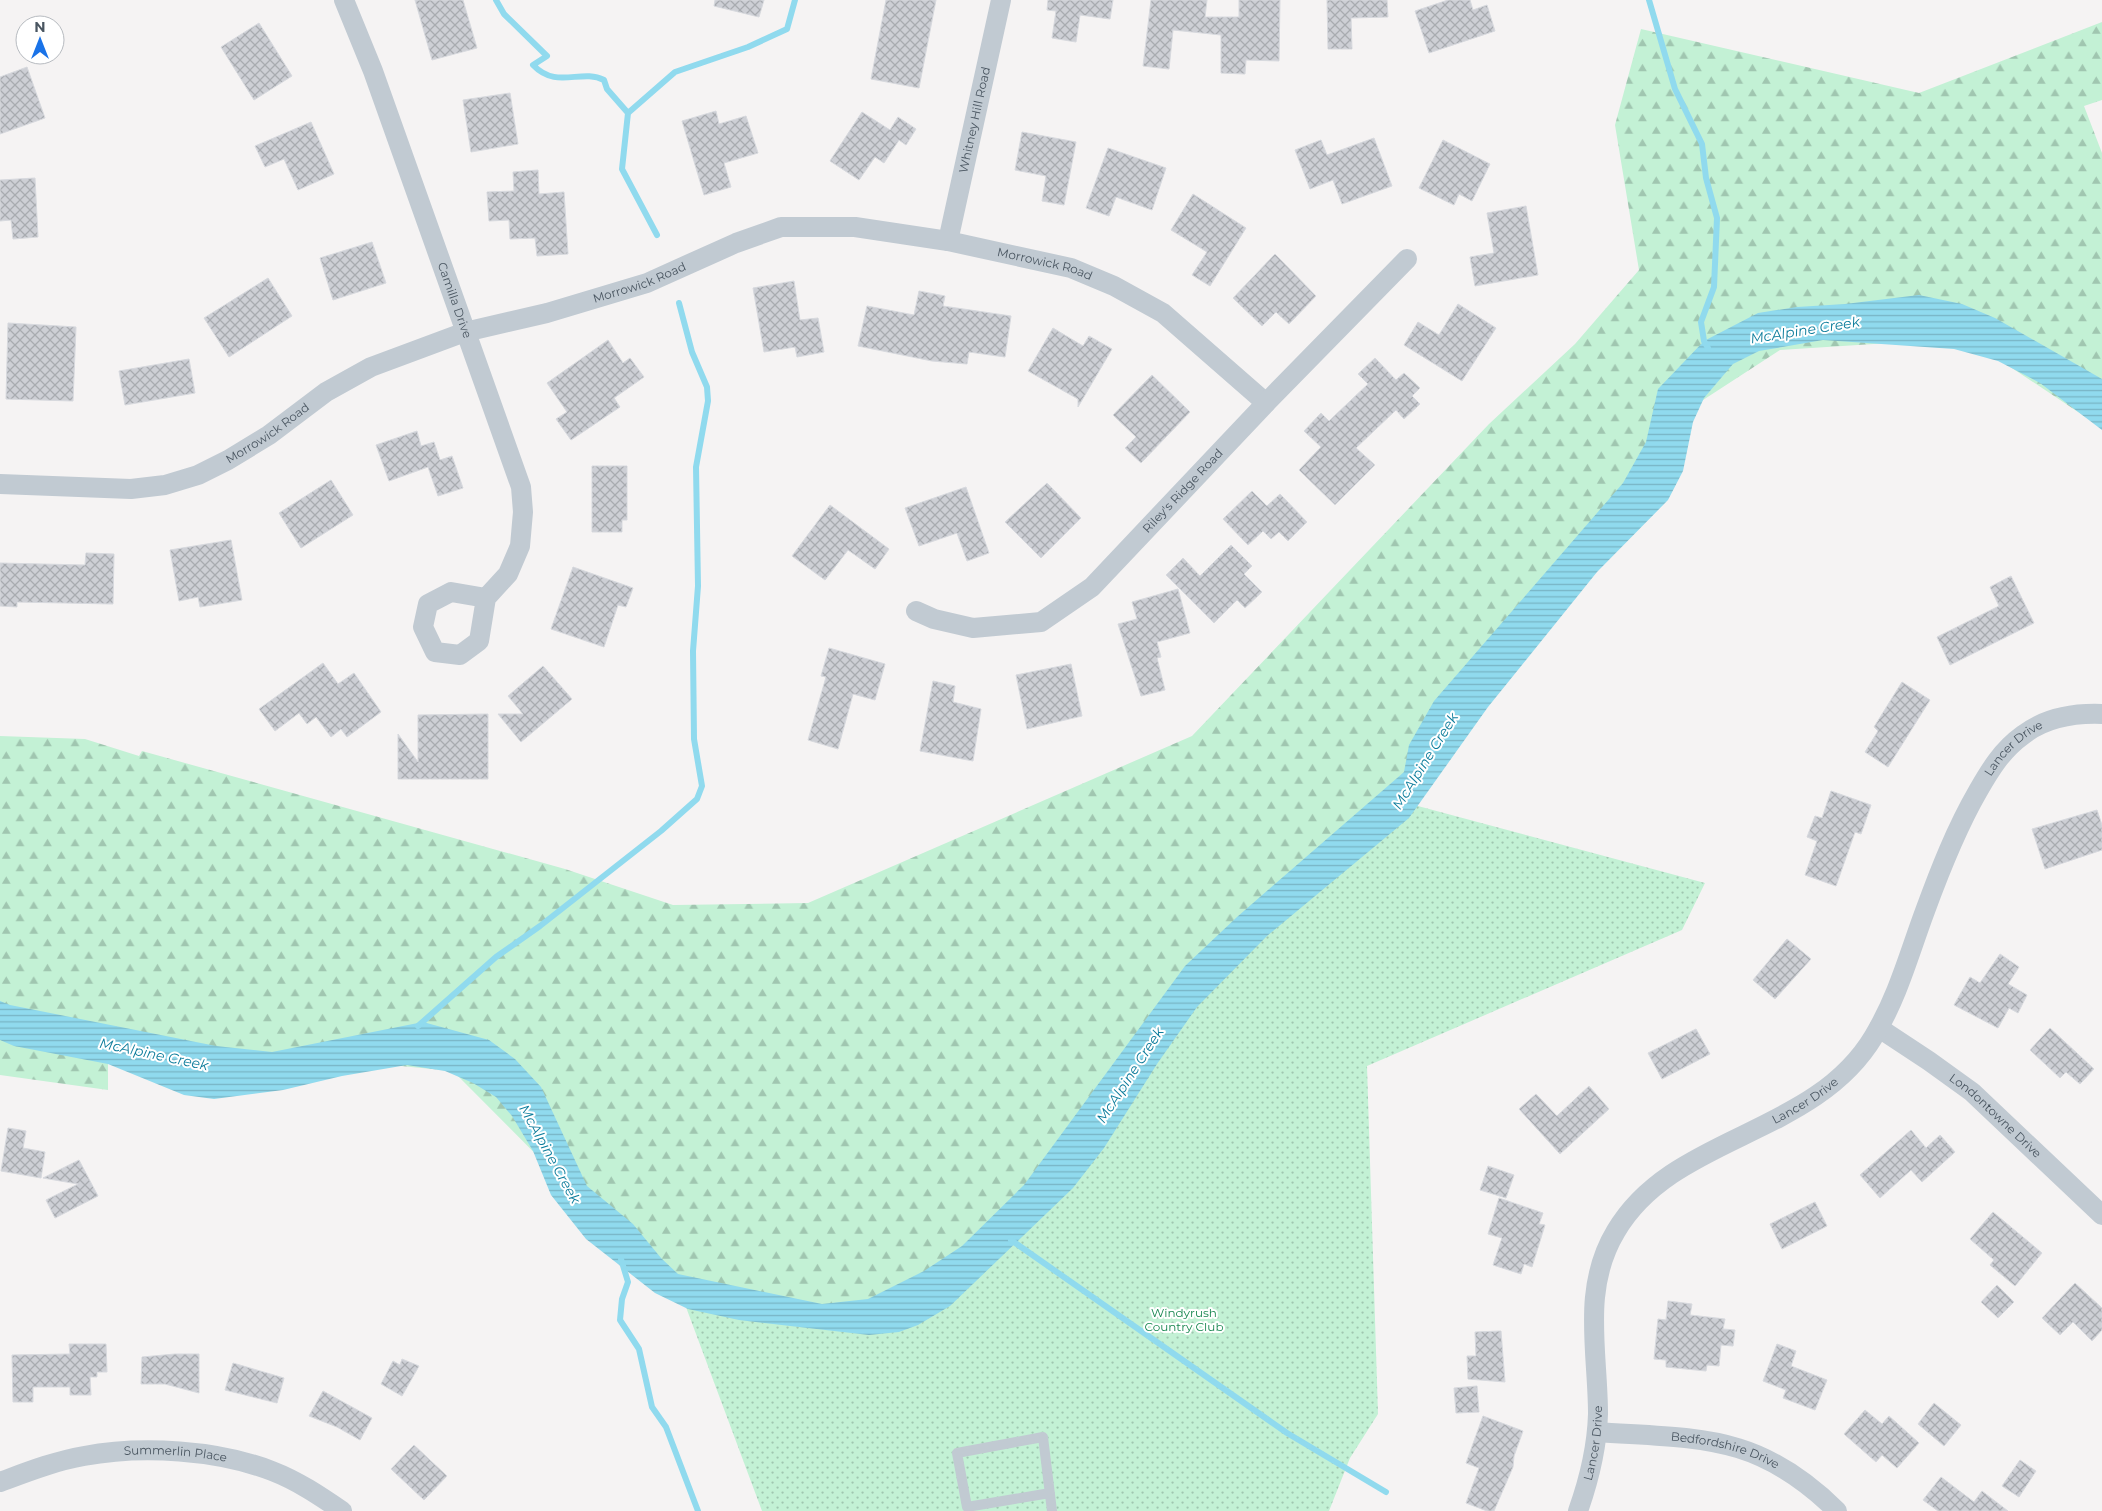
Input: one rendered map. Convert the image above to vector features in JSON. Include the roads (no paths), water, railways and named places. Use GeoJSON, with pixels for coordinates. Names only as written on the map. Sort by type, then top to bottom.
{"type":"FeatureCollection","features":[{"type":"Feature","properties":{"kind":"street","name":"Camilla Drive"},"geometry":{"type":"LineString","coordinates":[[344,0],[373,71],[465,332],[515,466],[521,488],[523,504],[520,546],[508,574],[486,598]]}},
{"type":"Feature","properties":{"kind":"street","name":"Whitney Hill Road"},"geometry":{"type":"LineString","coordinates":[[948,241],[1002,0]]}},
{"type":"Feature","properties":{"kind":"street","name":"Morrowick Road"},"geometry":{"type":"LineString","coordinates":[[0,484],[132,489],[165,485],[198,475],[252,445],[326,392],[371,367],[465,332],[547,313],[647,283],[736,243],[781,227],[855,227],[948,241],[1071,268],[1114,286],[1163,313],[1266,403]]}},
{"type":"Feature","properties":{"kind":"street","name":"Riley's Ridge Road"},"geometry":{"type":"LineString","coordinates":[[916,611],[934,620],[973,628],[1041,622],[1092,587],[1266,403],[1407,259]]}},
{"type":"Feature","properties":{"kind":"street","name":"Lancer Drive"},"geometry":{"type":"LineString","coordinates":[[1578,1511],[1588,1481],[1597,1432],[1592,1316],[1595,1286],[1602,1258],[1616,1231],[1645,1193],[1656,1184],[1680,1168],[1766,1126],[1818,1095],[1860,1055],[1879,1028],[1903,978],[1925,912],[1951,845],[1970,805],[1995,761],[2024,734],[2044,724],[2067,716],[2102,714]]}},
{"type":"Feature","properties":{"kind":"street","name":"Londontowne Drive"},"geometry":{"type":"LineString","coordinates":[[1879,1028],[1929,1060],[1979,1098],[2102,1215]]}},
{"type":"Feature","properties":{"kind":"street","name":"Bedfordshire Drive"},"geometry":{"type":"LineString","coordinates":[[1597,1432],[1699,1439],[1743,1448],[1791,1472],[1837,1511]]}},
{"type":"Feature","properties":{"kind":"street","name":"Summerlin Place"},"geometry":{"type":"LineString","coordinates":[[0,1482],[84,1456],[128,1451],[196,1453],[235,1460],[273,1472],[308,1489],[342,1511]]}},
{"type":"Feature","properties":{"kind":"lane"},"geometry":{"type":"LineString","coordinates":[[1050,1493],[967,1507],[957,1453],[1043,1437],[1050,1493],[1052,1511]]}},
{"type":"Feature","properties":{"kind":"water","name":"McAlpine Creek"},"geometry":{"type":"Polygon","coordinates":[[[1919,295],[1962,304],[1995,318],[2102,379],[2102,430],[2040,383],[1998,361],[1954,349],[1823,340],[1759,351],[1733,364],[1704,398],[1693,422],[1683,471],[1668,500],[1597,572],[1488,707],[1409,818],[1267,936],[1197,1007],[1157,1064],[1104,1148],[1073,1188],[950,1306],[918,1325],[899,1332],[869,1335],[739,1320],[688,1309],[655,1293],[586,1239],[551,1195],[533,1151],[512,1116],[496,1097],[473,1083],[445,1071],[407,1065],[342,1076],[283,1090],[214,1099],[184,1095],[108,1064],[14,1046],[0,1040],[0,1001],[10,1005],[216,1046],[272,1052],[423,1022],[489,1040],[515,1059],[541,1087],[587,1186],[633,1224],[661,1258],[678,1274],[822,1304],[868,1299],[924,1271],[962,1246],[1024,1185],[1185,966],[1237,917],[1404,772],[1409,745],[1434,701],[1623,483],[1646,442],[1658,389],[1704,341],[1758,313],[1797,307],[1845,304],[1919,295]]]}},
{"type":"Feature","properties":{"kind":"waterway"},"geometry":{"type":"LineString","coordinates":[[496,0],[504,14],[547,56],[533,65],[542,72],[560,78],[587,76],[604,80],[607,89],[628,113]]}},
{"type":"Feature","properties":{"kind":"waterway"},"geometry":{"type":"LineString","coordinates":[[657,235],[622,169],[628,113],[675,72],[748,47],[787,29],[795,0]]}},
{"type":"Feature","properties":{"kind":"waterway"},"geometry":{"type":"LineString","coordinates":[[1649,0],[1675,89],[1702,144],[1706,178],[1717,218],[1714,287],[1701,322],[1704,341],[1708,348]]}},
{"type":"Feature","properties":{"kind":"waterway"},"geometry":{"type":"LineString","coordinates":[[418,1026],[496,957],[540,926],[661,831],[697,799],[702,786],[694,739],[693,651],[698,586],[696,467],[708,401],[707,387],[692,352],[679,303]]}},
{"type":"Feature","properties":{"kind":"waterway"},"geometry":{"type":"LineString","coordinates":[[1011,1240],[1287,1433],[1386,1492]]}},
{"type":"Feature","properties":{"kind":"waterway"},"geometry":{"type":"LineString","coordinates":[[621,1259],[628,1282],[622,1299],[620,1320],[639,1349],[652,1407],[666,1427],[698,1511]]}},
{"type":"Feature","properties":{"kind":"park label","name":"Windyrush Country Club"},"geometry":{"type":"Point","coordinates":[1184,1320]}}]}
